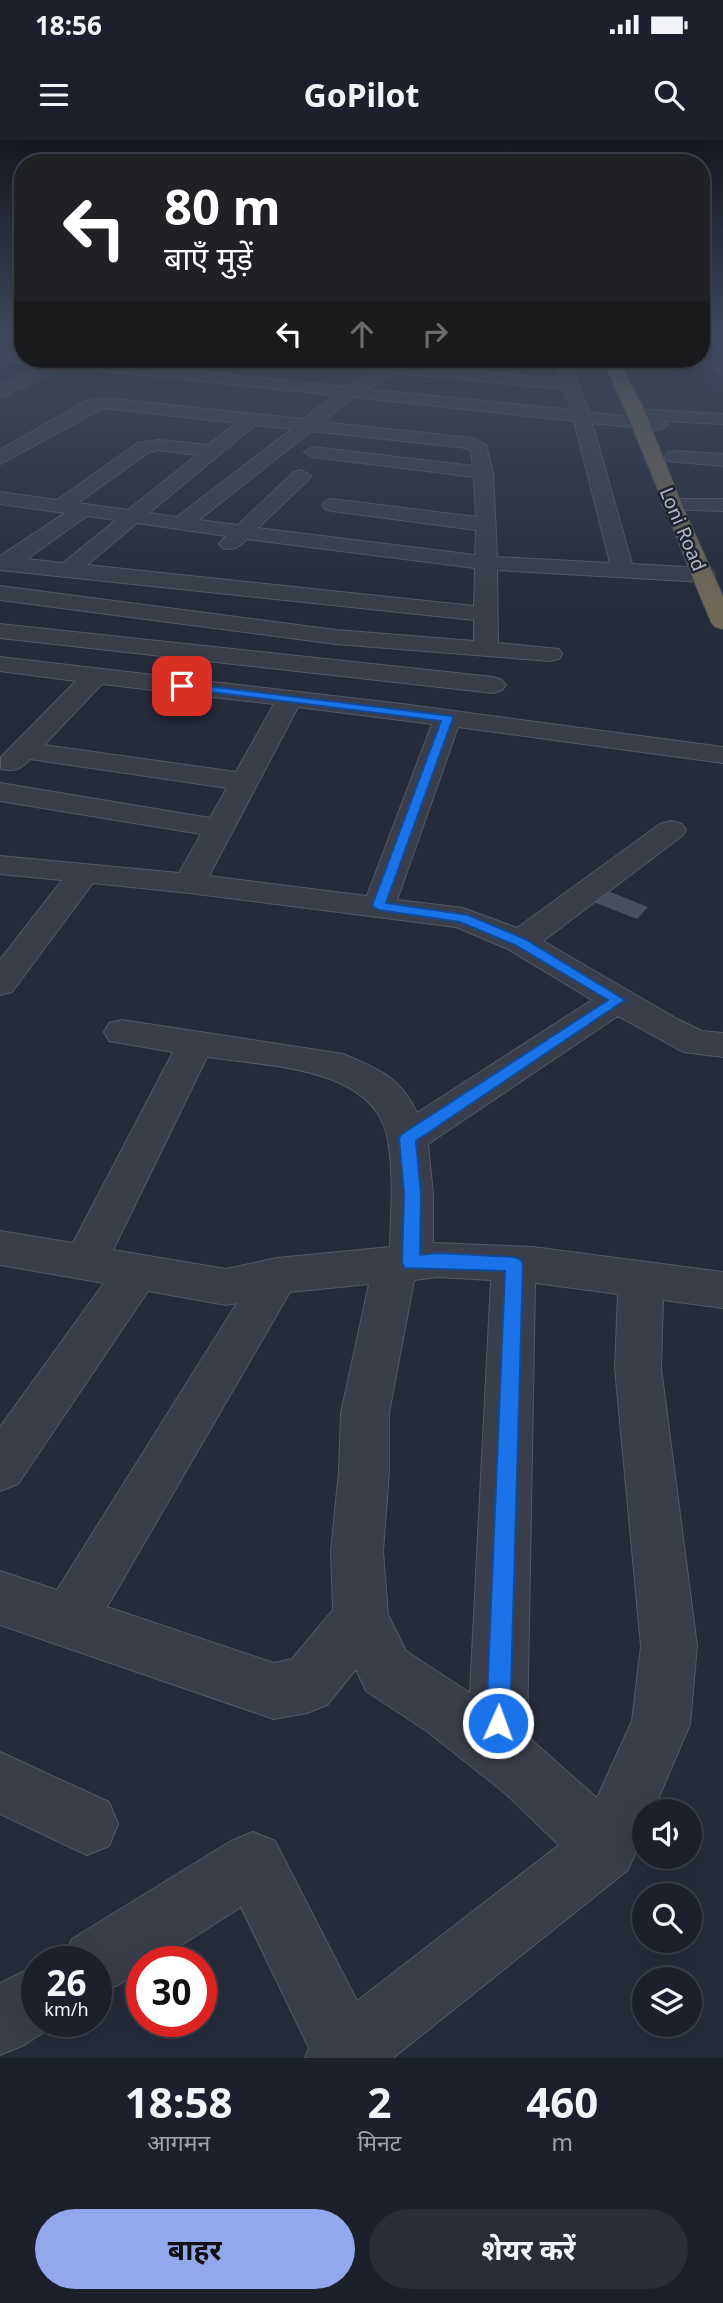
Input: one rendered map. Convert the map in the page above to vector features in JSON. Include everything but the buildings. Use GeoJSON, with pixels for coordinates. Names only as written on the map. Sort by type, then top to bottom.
{"type":"FeatureCollection","features":[{"type":"Feature","properties":{"kind":"highway","name":"Loni Road"},"geometry":{"type":"LineString","coordinates":[[650,426],[672,505],[723,622]]}},
{"type":"Feature","properties":{"kind":"highway","name":"Loni Road"},"geometry":{"type":"LineString","coordinates":[[652,426],[674,457],[707,526]]}},
{"type":"Feature","properties":{"kind":"street"},"geometry":{"type":"LineString","coordinates":[[0,458],[56,426]]}},
{"type":"Feature","properties":{"kind":"street"},"geometry":{"type":"LineString","coordinates":[[166,426],[233,434]]}},
{"type":"Feature","properties":{"kind":"street"},"geometry":{"type":"LineString","coordinates":[[68,570],[243,426]]}},
{"type":"Feature","properties":{"kind":"street"},"geometry":{"type":"LineString","coordinates":[[305,426],[472,443],[480,449],[487,525],[486,651]]}},
{"type":"Feature","properties":{"kind":"street"},"geometry":{"type":"LineString","coordinates":[[181,524],[309,426]]}},
{"type":"Feature","properties":{"kind":"street"},"geometry":{"type":"LineString","coordinates":[[584,426],[623,571]]}},
{"type":"Feature","properties":{"kind":"street"},"geometry":{"type":"LineString","coordinates":[[60,507],[144,447],[159,445],[214,451]]}},
{"type":"Feature","properties":{"kind":"street"},"geometry":{"type":"LineString","coordinates":[[279,448],[484,473]]}},
{"type":"Feature","properties":{"kind":"street"},"geometry":{"type":"LineString","coordinates":[[674,457],[723,460]]}},
{"type":"Feature","properties":{"kind":"street"},"geometry":{"type":"LineString","coordinates":[[241,563],[214,560],[242,532],[308,476],[249,470]]}},
{"type":"Feature","properties":{"kind":"street"},"geometry":{"type":"LineString","coordinates":[[298,540],[347,490]]}},
{"type":"Feature","properties":{"kind":"street"},"geometry":{"type":"LineString","coordinates":[[0,498],[298,540],[487,563],[704,575]]}},
{"type":"Feature","properties":{"kind":"street"},"geometry":{"type":"LineString","coordinates":[[0,517],[24,501]]}},
{"type":"Feature","properties":{"kind":"street"},"geometry":{"type":"LineString","coordinates":[[332,505],[487,525]]}},
{"type":"Feature","properties":{"kind":"street"},"geometry":{"type":"LineString","coordinates":[[672,505],[723,505]]}},
{"type":"Feature","properties":{"kind":"street"},"geometry":{"type":"LineString","coordinates":[[3,564],[83,510]]}},
{"type":"Feature","properties":{"kind":"street"},"geometry":{"type":"LineString","coordinates":[[386,582],[416,580],[433,556]]}},
{"type":"Feature","properties":{"kind":"street"},"geometry":{"type":"LineString","coordinates":[[3,564],[488,614]]}},
{"type":"Feature","properties":{"kind":"street"},"geometry":{"type":"LineString","coordinates":[[0,593],[336,637],[550,654]]}},
{"type":"Feature","properties":{"kind":"street"},"geometry":{"type":"LineString","coordinates":[[0,617],[24,596]]}},
{"type":"Feature","properties":{"kind":"street"},"geometry":{"type":"LineString","coordinates":[[0,631],[493,685]]}},
{"type":"Feature","properties":{"kind":"street"},"geometry":{"type":"LineString","coordinates":[[6,671],[96,675],[723,755]]}},
{"type":"Feature","properties":{"kind":"street"},"geometry":{"type":"LineString","coordinates":[[0,774],[96,675]]}},
{"type":"Feature","properties":{"kind":"street"},"geometry":{"type":"LineString","coordinates":[[189,883],[290,699]]}},
{"type":"Feature","properties":{"kind":"street"},"geometry":{"type":"LineString","coordinates":[[379,906],[448,718]]}},
{"type":"Feature","properties":{"kind":"street"},"geometry":{"type":"LineString","coordinates":[[23,750],[244,782]]}},
{"type":"Feature","properties":{"kind":"street"},"geometry":{"type":"LineString","coordinates":[[0,792],[219,828]]}},
{"type":"Feature","properties":{"kind":"street"},"geometry":{"type":"LineString","coordinates":[[520,942],[671,830]]}},
{"type":"Feature","properties":{"kind":"street"},"geometry":{"type":"LineString","coordinates":[[0,865],[189,883],[463,918],[520,942],[664,1028],[696,1043],[723,1045]]}},
{"type":"Feature","properties":{"kind":"street"},"geometry":{"type":"LineString","coordinates":[[0,984],[83,874]]}},
{"type":"Feature","properties":{"kind":"street"},"geometry":{"type":"LineString","coordinates":[[408,1138],[618,1000]]}},
{"type":"Feature","properties":{"kind":"street"},"geometry":{"type":"LineString","coordinates":[[122,1032],[330,1063],[363,1078],[390,1098],[408,1138],[412,1194],[403,1264],[365,1413],[364,1471],[357,1551],[361,1619],[386,1671],[526,1772],[606,1848]]}},
{"type":"Feature","properties":{"kind":"street"},"geometry":{"type":"LineString","coordinates":[[84,1264],[196,1042]]}},
{"type":"Feature","properties":{"kind":"street"},"geometry":{"type":"LineString","coordinates":[[0,1248],[226,1287],[276,1276],[438,1260],[514,1264],[723,1290]]}},
{"type":"Feature","properties":{"kind":"street"},"geometry":{"type":"LineString","coordinates":[[498,1750],[514,1264]]}},
{"type":"Feature","properties":{"kind":"street"},"geometry":{"type":"LineString","coordinates":[[0,1468],[136,1273]]}},
{"type":"Feature","properties":{"kind":"street"},"geometry":{"type":"LineString","coordinates":[[68,1622],[276,1276]]}},
{"type":"Feature","properties":{"kind":"street"},"geometry":{"type":"LineString","coordinates":[[112,1951],[253,1863],[346,2056],[606,1848],[661,1724],[668,1646],[638,1368],[641,1279]]}},
{"type":"Feature","properties":{"kind":"street"},"geometry":{"type":"LineString","coordinates":[[0,1598],[275,1691],[307,1685],[361,1619]]}},
{"type":"Feature","properties":{"kind":"street"},"geometry":{"type":"LineString","coordinates":[[0,1782],[88,1824]]}},
{"type":"Feature","properties":{"kind":"street"},"geometry":{"type":"LineString","coordinates":[[0,2021],[21,2008]]}},
{"type":"Feature","properties":{"kind":"route"},"geometry":{"type":"LineString","coordinates":[[182,686],[448,718],[379,906],[463,918],[520,942],[618,1000],[408,1138],[412,1194],[411,1263],[438,1260],[514,1264],[498,1723]]}}]}
